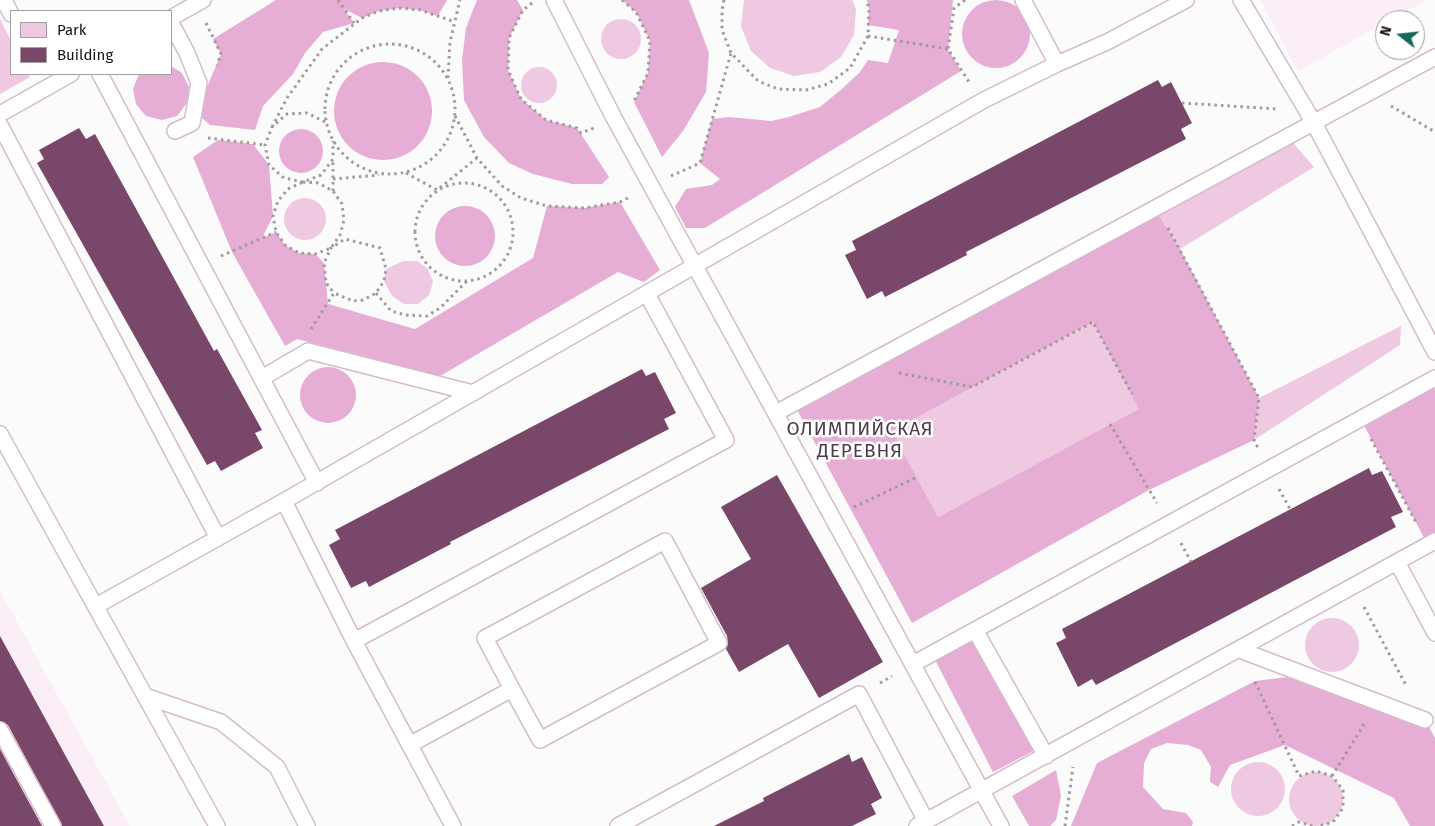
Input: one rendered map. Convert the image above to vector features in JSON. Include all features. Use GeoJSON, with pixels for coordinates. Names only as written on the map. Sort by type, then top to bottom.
{"type":"FeatureCollection","features":[{"type":"Feature","properties":{"kind":"lane"},"geometry":{"type":"LineString","coordinates":[[4,0],[10,12]]}},
{"type":"Feature","properties":{"kind":"lane"},"geometry":{"type":"LineString","coordinates":[[172,17],[203,0]]}},
{"type":"Feature","properties":{"kind":"lane"},"geometry":{"type":"LineString","coordinates":[[554,0],[614,118],[1001,826]]}},
{"type":"Feature","properties":{"kind":"lane"},"geometry":{"type":"LineString","coordinates":[[1023,0],[1057,64]]}},
{"type":"Feature","properties":{"kind":"lane"},"geometry":{"type":"LineString","coordinates":[[96,606],[284,501],[976,105],[1057,64],[1107,42],[1186,0]]}},
{"type":"Feature","properties":{"kind":"lane"},"geometry":{"type":"LineString","coordinates":[[1241,0],[1314,123],[1435,352]]}},
{"type":"Feature","properties":{"kind":"lane"},"geometry":{"type":"LineString","coordinates":[[172,25],[187,53],[199,83],[192,123],[175,132]]}},
{"type":"Feature","properties":{"kind":"lane"},"geometry":{"type":"LineString","coordinates":[[776,413],[1435,57]]}},
{"type":"Feature","properties":{"kind":"lane"},"geometry":{"type":"LineString","coordinates":[[0,114],[45,80],[67,75]]}},
{"type":"Feature","properties":{"kind":"lane"},"geometry":{"type":"LineString","coordinates":[[101,75],[317,482]]}},
{"type":"Feature","properties":{"kind":"lane"},"geometry":{"type":"LineString","coordinates":[[0,125],[218,538]]}},
{"type":"Feature","properties":{"kind":"lane"},"geometry":{"type":"LineString","coordinates":[[354,641],[726,440],[647,294]]}},
{"type":"Feature","properties":{"kind":"lane"},"geometry":{"type":"LineString","coordinates":[[262,378],[308,351],[473,393]]}},
{"type":"Feature","properties":{"kind":"lane"},"geometry":{"type":"LineString","coordinates":[[913,664],[1435,378]]}},
{"type":"Feature","properties":{"kind":"lane"},"geometry":{"type":"LineString","coordinates":[[0,434],[217,826]]}},
{"type":"Feature","properties":{"kind":"lane"},"geometry":{"type":"LineString","coordinates":[[284,501],[354,641],[454,826]]}},
{"type":"Feature","properties":{"kind":"lane"},"geometry":{"type":"LineString","coordinates":[[665,541],[719,643],[540,740],[512,689],[485,638],[665,541]]}},
{"type":"Feature","properties":{"kind":"lane"},"geometry":{"type":"LineString","coordinates":[[618,826],[859,694],[922,823],[1432,543]]}},
{"type":"Feature","properties":{"kind":"lane"},"geometry":{"type":"LineString","coordinates":[[1397,562],[1435,633]]}},
{"type":"Feature","properties":{"kind":"lane"},"geometry":{"type":"LineString","coordinates":[[975,630],[1046,756]]}},
{"type":"Feature","properties":{"kind":"lane"},"geometry":{"type":"LineString","coordinates":[[1240,650],[1425,720]]}},
{"type":"Feature","properties":{"kind":"lane"},"geometry":{"type":"LineString","coordinates":[[411,744],[512,689]]}},
{"type":"Feature","properties":{"kind":"lane"},"geometry":{"type":"LineString","coordinates":[[145,696],[221,722],[249,744],[277,767],[307,826]]}},
{"type":"Feature","properties":{"kind":"lane"},"geometry":{"type":"LineString","coordinates":[[0,730],[53,826]]}},
{"type":"Feature","properties":{"kind":"path"},"geometry":{"type":"LineString","coordinates":[[338,0],[354,23]]}},
{"type":"Feature","properties":{"kind":"path"},"geometry":{"type":"LineString","coordinates":[[460,0],[450,42],[448,79],[455,116],[477,158],[502,186],[521,198],[547,206],[584,208],[620,202],[700,163],[731,53]]}},
{"type":"Feature","properties":{"kind":"path"},"geometry":{"type":"LineString","coordinates":[[536,0],[523,10],[509,38],[508,70],[521,99],[546,120],[577,128],[580,133],[614,118],[634,102],[648,74],[650,42],[636,12],[622,0]]}},
{"type":"Feature","properties":{"kind":"path"},"geometry":{"type":"LineString","coordinates":[[724,0],[722,30],[731,53],[758,81],[778,89],[806,90],[828,84],[850,68],[868,36],[870,10],[867,0]]}},
{"type":"Feature","properties":{"kind":"path"},"geometry":{"type":"LineString","coordinates":[[965,0],[954,8],[948,49],[974,86]]}},
{"type":"Feature","properties":{"kind":"path"},"geometry":{"type":"LineString","coordinates":[[333,159],[321,175],[303,182],[288,189],[278,201],[273,216],[276,232],[285,245],[299,253],[315,254],[331,248],[345,239],[380,248],[386,270],[384,281],[376,293],[363,300],[353,301],[334,293],[326,283],[324,263],[331,248],[340,235],[344,220],[342,204],[333,191],[318,184],[303,182],[284,178],[269,164],[265,145],[272,126],[287,98],[322,49],[354,23],[379,11],[400,8],[420,10],[455,22]]}},
{"type":"Feature","properties":{"kind":"path"},"geometry":{"type":"LineString","coordinates":[[868,36],[948,49]]}},
{"type":"Feature","properties":{"kind":"path"},"geometry":{"type":"LineString","coordinates":[[376,293],[391,311],[405,315],[427,316],[440,308],[467,281],[492,273],[509,254],[514,229],[506,204],[487,187],[462,182],[437,190],[406,173],[378,174],[351,162],[334,140],[325,122],[326,95],[336,71],[356,53],[381,44],[408,46],[431,58],[448,79]]}},
{"type":"Feature","properties":{"kind":"path"},"geometry":{"type":"LineString","coordinates":[[1369,93],[1435,132]]}},
{"type":"Feature","properties":{"kind":"path"},"geometry":{"type":"LineString","coordinates":[[1182,103],[1280,109],[1275,101]]}},
{"type":"Feature","properties":{"kind":"path"},"geometry":{"type":"LineString","coordinates":[[272,126],[287,114],[307,113],[325,122]]}},
{"type":"Feature","properties":{"kind":"path"},"geometry":{"type":"LineString","coordinates":[[333,178],[406,173],[430,161],[447,141],[455,116]]}},
{"type":"Feature","properties":{"kind":"path"},"geometry":{"type":"LineString","coordinates":[[333,191],[334,140]]}},
{"type":"Feature","properties":{"kind":"path"},"geometry":{"type":"LineString","coordinates":[[467,281],[442,276],[422,259],[415,234],[420,209],[437,190],[477,158]]}},
{"type":"Feature","properties":{"kind":"path"},"geometry":{"type":"LineString","coordinates":[[201,265],[276,232]]}},
{"type":"Feature","properties":{"kind":"path"},"geometry":{"type":"LineString","coordinates":[[1180,249],[1259,398],[1254,440],[1290,508]]}},
{"type":"Feature","properties":{"kind":"path"},"geometry":{"type":"LineString","coordinates":[[309,332],[334,293]]}},
{"type":"Feature","properties":{"kind":"path"},"geometry":{"type":"LineString","coordinates":[[864,366],[972,388],[1093,322],[1132,394]]}},
{"type":"Feature","properties":{"kind":"path"},"geometry":{"type":"LineString","coordinates":[[1360,418],[1432,543]]}},
{"type":"Feature","properties":{"kind":"path"},"geometry":{"type":"LineString","coordinates":[[1110,424],[1192,562]]}},
{"type":"Feature","properties":{"kind":"path"},"geometry":{"type":"LineString","coordinates":[[833,516],[917,477]]}},
{"type":"Feature","properties":{"kind":"path"},"geometry":{"type":"LineString","coordinates":[[1353,587],[1425,720]]}},
{"type":"Feature","properties":{"kind":"path"},"geometry":{"type":"LineString","coordinates":[[1240,650],[1300,776],[1316,771],[1332,776],[1343,790],[1343,808],[1332,822],[1319,826]]}},
{"type":"Feature","properties":{"kind":"path"},"geometry":{"type":"LineString","coordinates":[[859,694],[913,664]]}},
{"type":"Feature","properties":{"kind":"path"},"geometry":{"type":"LineString","coordinates":[[1254,681],[1263,680]]}},
{"type":"Feature","properties":{"kind":"path"},"geometry":{"type":"LineString","coordinates":[[1332,776],[1370,716]]}},
{"type":"Feature","properties":{"kind":"path"},"geometry":{"type":"LineString","coordinates":[[1065,826],[1077,739]]}},
{"type":"Feature","properties":{"kind":"path"},"geometry":{"type":"LineString","coordinates":[[1292,826],[1299,822],[1313,826]]}},
{"type":"Feature","properties":{"kind":"shaded area"},"geometry":{"type":"Polygon","coordinates":[[[276,0],[447,0],[438,16],[420,10],[400,8],[379,11],[362,18],[344,9],[354,23],[323,32],[305,53],[293,74],[263,106],[255,130],[210,125],[196,113],[221,54],[213,39],[276,0]]]}},
{"type":"Feature","properties":{"kind":"shaded area"},"geometry":{"type":"Polygon","coordinates":[[[477,0],[517,0],[523,10],[509,38],[508,70],[521,99],[546,120],[577,128],[609,177],[602,184],[572,184],[533,174],[509,163],[484,137],[464,100],[462,60],[466,28],[477,0]]]}},
{"type":"Feature","properties":{"kind":"shaded area"},"geometry":{"type":"Polygon","coordinates":[[[622,0],[689,0],[709,53],[706,92],[683,131],[662,157],[634,102],[648,73],[650,41],[636,12],[622,0]]]}},
{"type":"Feature","properties":{"kind":"shaded area"},"geometry":{"type":"Polygon","coordinates":[[[867,0],[953,0],[948,49],[961,71],[705,228],[686,228],[675,207],[686,189],[712,185],[720,179],[700,163],[712,119],[729,117],[771,121],[789,117],[820,107],[860,72],[868,60],[888,63],[899,30],[868,25],[869,10],[867,0]]]}},
{"type":"Feature","properties":{"kind":"shaded area"},"geometry":{"type":"Polygon","coordinates":[[[996,0],[1009,3],[1020,10],[1027,21],[1030,34],[1027,47],[1020,58],[1009,65],[996,68],[983,65],[972,58],[965,47],[962,34],[965,21],[972,10],[983,3],[996,0]]]}},
{"type":"Feature","properties":{"kind":"shaded area"},"geometry":{"type":"Polygon","coordinates":[[[1260,0],[1427,0],[1408,10],[1375,10],[1375,29],[1298,71],[1260,0]]]}},
{"type":"Feature","properties":{"kind":"shaded area"},"geometry":{"type":"Polygon","coordinates":[[[383,62],[402,66],[417,77],[428,92],[432,111],[428,130],[417,145],[402,156],[383,160],[364,156],[349,145],[338,130],[334,111],[338,92],[349,77],[364,66],[383,62]]]}},
{"type":"Feature","properties":{"kind":"shaded area"},"geometry":{"type":"Polygon","coordinates":[[[172,67],[182,73],[189,87],[187,103],[177,116],[162,120],[146,116],[136,104],[133,89],[139,75],[172,75],[172,67]]]}},
{"type":"Feature","properties":{"kind":"shaded area"},"geometry":{"type":"Polygon","coordinates":[[[301,129],[313,133],[319,139],[323,151],[319,163],[313,169],[301,173],[289,169],[283,163],[279,151],[283,139],[289,133],[301,129]]]}},
{"type":"Feature","properties":{"kind":"shaded area"},"geometry":{"type":"Polygon","coordinates":[[[218,140],[253,144],[269,165],[273,216],[262,238],[276,232],[285,245],[299,253],[315,254],[324,263],[328,304],[415,329],[533,258],[547,206],[584,208],[620,202],[660,270],[644,282],[618,272],[440,376],[297,339],[285,346],[232,252],[193,157],[218,140]]]}},
{"type":"Feature","properties":{"kind":"shaded area"},"geometry":{"type":"Polygon","coordinates":[[[465,206],[482,211],[490,219],[495,236],[490,253],[482,261],[465,266],[448,261],[440,253],[435,236],[440,219],[448,211],[465,206]]]}},
{"type":"Feature","properties":{"kind":"shaded area"},"geometry":{"type":"Polygon","coordinates":[[[1155,209],[1180,249],[1259,398],[1254,440],[1149,490],[912,623],[794,404],[1155,209]],[[1093,322],[892,431],[938,517],[1139,409],[1093,322]]]}},
{"type":"Feature","properties":{"kind":"shaded area"},"geometry":{"type":"Polygon","coordinates":[[[322,367],[334,367],[344,371],[352,379],[356,395],[352,411],[344,419],[334,423],[322,423],[312,419],[304,411],[300,401],[300,389],[304,379],[312,371],[322,367]]]}},
{"type":"Feature","properties":{"kind":"shaded area"},"geometry":{"type":"Polygon","coordinates":[[[1430,381],[1435,390],[1435,541],[1428,545],[1360,418],[1430,381]]]}},
{"type":"Feature","properties":{"kind":"shaded area"},"geometry":{"type":"Polygon","coordinates":[[[0,591],[130,826],[0,826],[0,591]]]}},
{"type":"Feature","properties":{"kind":"shaded area"},"geometry":{"type":"Polygon","coordinates":[[[975,630],[1041,747],[993,772],[932,654],[975,630]]]}},
{"type":"Feature","properties":{"kind":"shaded area"},"geometry":{"type":"Polygon","coordinates":[[[1288,677],[1380,702],[1425,720],[1435,738],[1435,826],[1410,826],[1394,798],[1285,745],[1230,765],[1218,787],[1210,782],[1211,767],[1201,750],[1188,745],[1167,743],[1151,749],[1144,763],[1143,787],[1163,809],[1186,813],[1193,822],[1192,826],[1071,826],[1097,763],[1255,681],[1288,677]]]}},
{"type":"Feature","properties":{"kind":"shaded area"},"geometry":{"type":"Polygon","coordinates":[[[1056,770],[1061,796],[1056,820],[1050,826],[1029,826],[1012,796],[1056,770]]]}},
{"type":"Feature","properties":{"kind":"green space"},"geometry":{"type":"Polygon","coordinates":[[[744,0],[852,0],[856,9],[854,35],[841,57],[820,72],[794,76],[770,68],[751,51],[741,26],[744,0]]]}},
{"type":"Feature","properties":{"kind":"green space"},"geometry":{"type":"Polygon","coordinates":[[[0,19],[10,39],[10,75],[29,75],[30,77],[0,94],[0,19]]]}},
{"type":"Feature","properties":{"kind":"green space"},"geometry":{"type":"Polygon","coordinates":[[[621,19],[635,25],[641,39],[635,53],[621,59],[607,53],[601,39],[607,25],[621,19]]]}},
{"type":"Feature","properties":{"kind":"green space"},"geometry":{"type":"Polygon","coordinates":[[[539,67],[551,73],[557,85],[551,97],[539,103],[527,97],[521,85],[527,73],[539,67]]]}},
{"type":"Feature","properties":{"kind":"green space"},"geometry":{"type":"Polygon","coordinates":[[[1288,137],[1314,167],[1180,249],[1155,209],[1288,137]]]}},
{"type":"Feature","properties":{"kind":"green space"},"geometry":{"type":"Polygon","coordinates":[[[309,198],[317,201],[323,207],[326,219],[323,231],[317,237],[301,240],[293,237],[287,231],[284,215],[287,207],[293,201],[309,198]]]}},
{"type":"Feature","properties":{"kind":"green space"},"geometry":{"type":"Polygon","coordinates":[[[403,261],[417,261],[428,269],[433,282],[429,295],[418,304],[404,304],[392,296],[384,281],[386,269],[403,261]]]}},
{"type":"Feature","properties":{"kind":"green space"},"geometry":{"type":"Polygon","coordinates":[[[1093,322],[1140,409],[938,517],[892,431],[1093,322]]]}},
{"type":"Feature","properties":{"kind":"green space"},"geometry":{"type":"Polygon","coordinates":[[[1401,326],[1400,345],[1254,440],[1259,398],[1401,326]]]}},
{"type":"Feature","properties":{"kind":"green space"},"geometry":{"type":"Polygon","coordinates":[[[1327,618],[1337,618],[1347,622],[1355,630],[1359,645],[1355,660],[1347,668],[1337,672],[1327,672],[1317,668],[1309,660],[1305,650],[1305,640],[1309,630],[1317,622],[1327,618]]]}},
{"type":"Feature","properties":{"kind":"green space"},"geometry":{"type":"Polygon","coordinates":[[[1253,762],[1263,762],[1273,766],[1281,774],[1285,789],[1281,804],[1273,812],[1263,816],[1253,816],[1243,812],[1235,804],[1231,794],[1231,784],[1235,774],[1243,766],[1253,762]]]}},
{"type":"Feature","properties":{"kind":"green space"},"geometry":{"type":"Polygon","coordinates":[[[1311,772],[1321,772],[1331,776],[1339,784],[1343,799],[1339,814],[1331,822],[1321,826],[1311,826],[1301,822],[1293,814],[1289,804],[1289,794],[1293,784],[1301,776],[1311,772]]]}},
{"type":"Feature","properties":{"kind":"building"},"geometry":{"type":"Polygon","coordinates":[[[1158,80],[1162,87],[1171,82],[1192,123],[1181,129],[1186,139],[966,252],[967,255],[885,297],[882,291],[867,299],[845,255],[856,250],[852,241],[1158,80]]]}},
{"type":"Feature","properties":{"kind":"building"},"geometry":{"type":"Polygon","coordinates":[[[79,128],[86,139],[95,134],[214,351],[217,349],[262,430],[255,433],[263,448],[221,471],[215,461],[207,465],[37,163],[44,159],[39,150],[79,128]]]}},
{"type":"Feature","properties":{"kind":"building"},"geometry":{"type":"Polygon","coordinates":[[[642,369],[646,376],[655,372],[676,413],[664,419],[669,429],[450,542],[451,544],[369,587],[366,581],[351,588],[329,545],[340,539],[335,530],[642,369]]]}},
{"type":"Feature","properties":{"kind":"building"},"geometry":{"type":"Polygon","coordinates":[[[1369,468],[1372,475],[1382,471],[1403,512],[1391,517],[1396,527],[1096,685],[1092,679],[1078,687],[1056,643],[1066,638],[1062,629],[1369,468]]]}},
{"type":"Feature","properties":{"kind":"building"},"geometry":{"type":"Polygon","coordinates":[[[777,475],[883,662],[819,698],[788,644],[739,672],[726,649],[728,644],[727,636],[701,588],[751,559],[721,507],[777,475]]]}},
{"type":"Feature","properties":{"kind":"building"},"geometry":{"type":"Polygon","coordinates":[[[0,636],[104,826],[62,826],[8,725],[0,721],[0,636]]]}},
{"type":"Feature","properties":{"kind":"building"},"geometry":{"type":"Polygon","coordinates":[[[0,749],[42,826],[0,826],[0,749]]]}},
{"type":"Feature","properties":{"kind":"building"},"geometry":{"type":"Polygon","coordinates":[[[849,754],[852,762],[862,757],[882,798],[871,804],[876,814],[852,826],[714,826],[764,801],[763,798],[849,754]]]}},
{"type":"Feature","properties":{"kind":"district","name":"ОЛИМПИЙСКАЯ ДЕРЕВНЯ"},"geometry":{"type":"Point","coordinates":[860,441]}}]}
